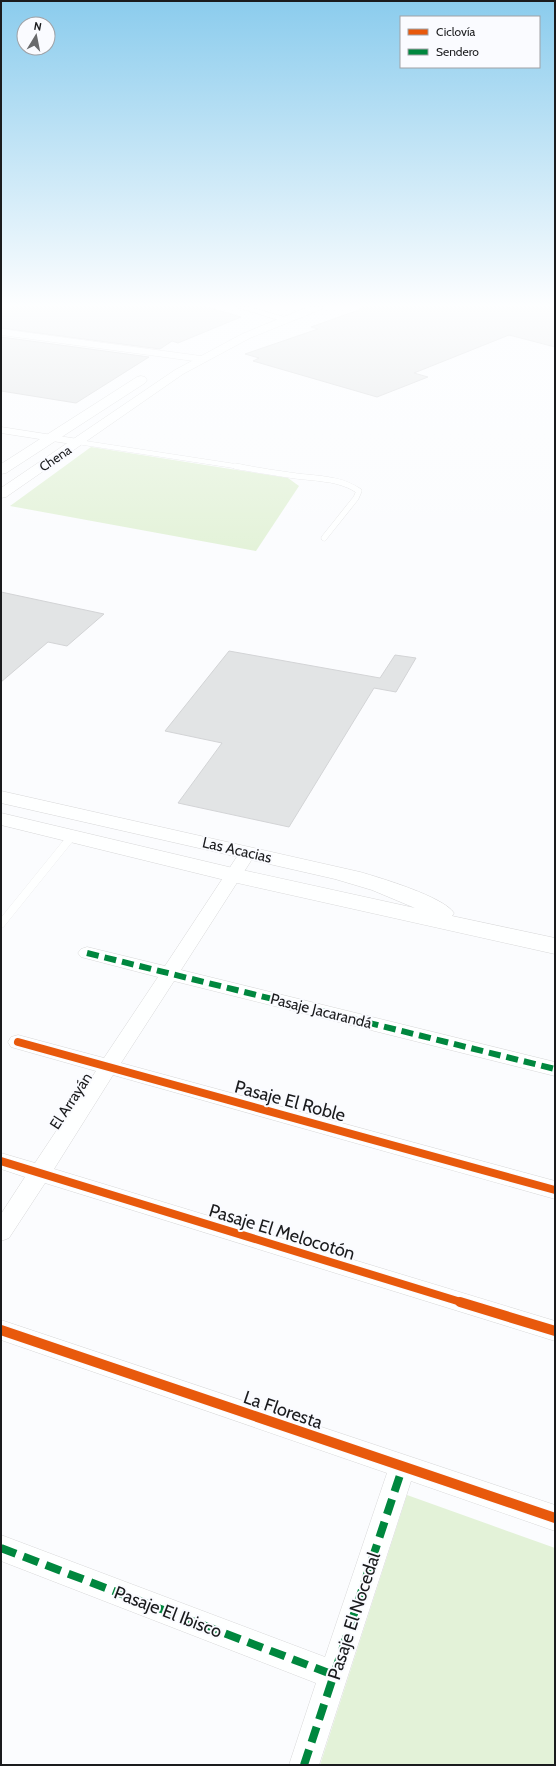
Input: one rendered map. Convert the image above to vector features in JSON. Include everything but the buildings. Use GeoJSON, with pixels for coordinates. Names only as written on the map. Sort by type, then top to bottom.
{"type":"FeatureCollection","features":[{"type":"Feature","properties":{"kind":"street","name":"Chena"},"geometry":{"type":"LineString","coordinates":[[1,470],[127,389]]}},
{"type":"Feature","properties":{"kind":"street","name":"Chena"},"geometry":{"type":"LineString","coordinates":[[1,494],[153,389]]}},
{"type":"Feature","properties":{"kind":"street"},"geometry":{"type":"LineString","coordinates":[[1,430],[78,442]]}},
{"type":"Feature","properties":{"kind":"street","name":"Las Acacias"},"geometry":{"type":"LineString","coordinates":[[1,797],[363,879],[406,895],[465,925]]}},
{"type":"Feature","properties":{"kind":"street","name":"Las Acacias"},"geometry":{"type":"LineString","coordinates":[[1,820],[233,875],[555,946]]}},
{"type":"Feature","properties":{"kind":"street","name":"El Arrayán"},"geometry":{"type":"LineString","coordinates":[[1,1232],[248,853]]}},
{"type":"Feature","properties":{"kind":"street","name":"Pasaje Jacarandá"},"geometry":{"type":"LineString","coordinates":[[87,953],[555,1070]]}},
{"type":"Feature","properties":{"kind":"street","name":"Pasaje El Roble"},"geometry":{"type":"LineString","coordinates":[[18,1042],[555,1190]]}},
{"type":"Feature","properties":{"kind":"street","name":"Pasaje El Melocotón"},"geometry":{"type":"LineString","coordinates":[[1,1161],[555,1332]]}},
{"type":"Feature","properties":{"kind":"street","name":"La Floresta"},"geometry":{"type":"LineString","coordinates":[[1,1330],[555,1518]]}},
{"type":"Feature","properties":{"kind":"street","name":"Pasaje El Nocedal"},"geometry":{"type":"LineString","coordinates":[[304,1765],[403,1466]]}},
{"type":"Feature","properties":{"kind":"street","name":"Pasaje El Ibisco"},"geometry":{"type":"LineString","coordinates":[[1,1548],[334,1675]]}},
{"type":"Feature","properties":{"kind":"lane"},"geometry":{"type":"LineString","coordinates":[[78,442],[296,476],[335,480],[350,484],[359,491],[356,498],[324,538]]}},
{"type":"Feature","properties":{"kind":"lane"},"geometry":{"type":"LineString","coordinates":[[1,924],[72,836]]}},
{"type":"Feature","properties":{"kind":"green space"},"geometry":{"type":"Polygon","coordinates":[[[91,447],[288,478],[299,486],[256,551],[10,506],[91,447]]]}},
{"type":"Feature","properties":{"kind":"green space"},"geometry":{"type":"Polygon","coordinates":[[[407,1495],[555,1548],[555,1765],[320,1765],[407,1495]]]}},
{"type":"Feature","properties":{"kind":"marked path"},"geometry":{"type":"LineString","coordinates":[[87,953],[555,1069]]}},
{"type":"Feature","properties":{"kind":"marked path"},"geometry":{"type":"LineString","coordinates":[[304,1765],[403,1466]]}},
{"type":"Feature","properties":{"kind":"marked path"},"geometry":{"type":"LineString","coordinates":[[1,1548],[334,1675]]}},
{"type":"Feature","properties":{"kind":"cycle path"},"geometry":{"type":"LineString","coordinates":[[18,1042],[555,1190]]}},
{"type":"Feature","properties":{"kind":"cycle path"},"geometry":{"type":"LineString","coordinates":[[1,1161],[555,1331]]}},
{"type":"Feature","properties":{"kind":"cycle path"},"geometry":{"type":"LineString","coordinates":[[1,1330],[555,1518]]}}]}
